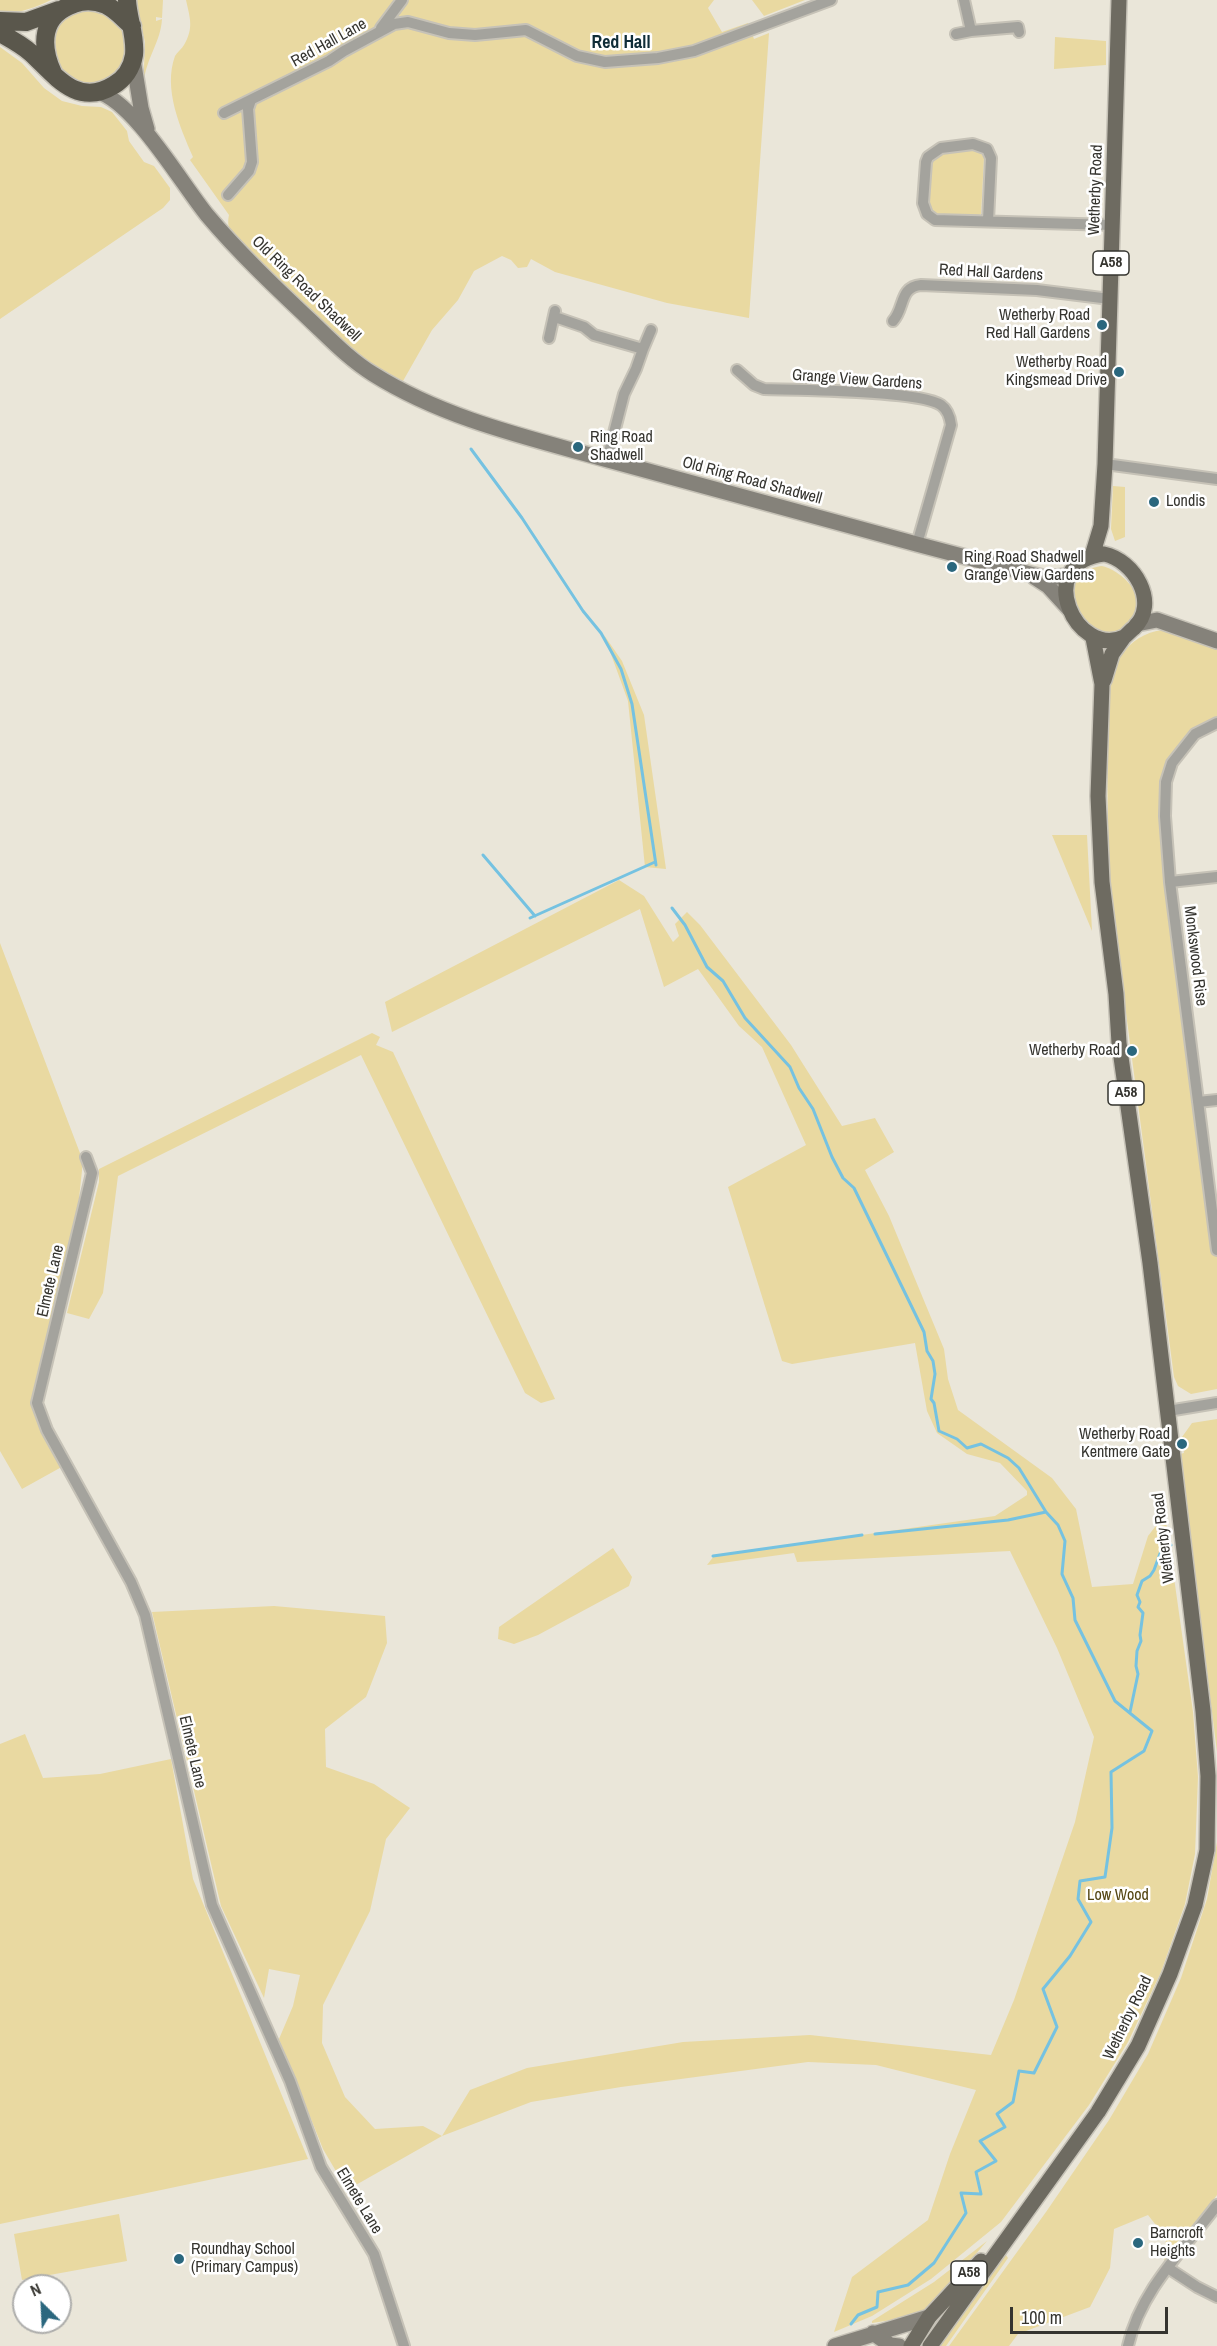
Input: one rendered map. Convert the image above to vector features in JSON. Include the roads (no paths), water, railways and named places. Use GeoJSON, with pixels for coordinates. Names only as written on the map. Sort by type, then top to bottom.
{"type":"FeatureCollection","features":[{"type":"Feature","properties":{"kind":"highway"},"geometry":{"type":"LineString","coordinates":[[0,33],[24,47],[54,77],[69,87],[87,92],[107,89],[123,78],[133,59],[132,26],[127,0]]}},
{"type":"Feature","properties":{"kind":"highway"},"geometry":{"type":"LineString","coordinates":[[0,21],[26,22],[66,6],[92,1],[105,4],[117,11],[132,26]]}},
{"type":"Feature","properties":{"kind":"highway"},"geometry":{"type":"LineString","coordinates":[[54,77],[47,61],[45,42],[50,22],[66,6]]}},
{"type":"Feature","properties":{"kind":"main road","name":"Wetherby Road"},"geometry":{"type":"LineString","coordinates":[[1101,526],[1105,464],[1119,0]]}},
{"type":"Feature","properties":{"kind":"main road","name":"Old Ring Road Shadwell"},"geometry":{"type":"LineString","coordinates":[[133,59],[141,108],[149,136]]}},
{"type":"Feature","properties":{"kind":"main road","name":"Old Ring Road Shadwell"},"geometry":{"type":"LineString","coordinates":[[96,91],[110,96],[149,136],[203,210],[249,261],[339,348],[369,372],[398,390],[466,420],[1030,574],[1046,578],[1068,576]]}},
{"type":"Feature","properties":{"kind":"main road","name":"A58"},"geometry":{"type":"LineString","coordinates":[[1092,556],[1101,526]]}},
{"type":"Feature","properties":{"kind":"main road","name":"A58"},"geometry":{"type":"LineString","coordinates":[[1101,526],[1117,559],[1125,564],[1134,575],[1146,598],[1145,607],[1137,624],[1112,654],[1102,684]]}},
{"type":"Feature","properties":{"kind":"main road"},"geometry":{"type":"LineString","coordinates":[[1117,559],[1104,554],[1092,556],[1081,563],[1068,576],[1065,595],[1069,609],[1081,627],[1093,638],[1106,640],[1124,637]]}},
{"type":"Feature","properties":{"kind":"main road","name":"Old Ring Road Shadwell"},"geometry":{"type":"LineString","coordinates":[[1030,574],[1048,586],[1069,609]]}},
{"type":"Feature","properties":{"kind":"main road"},"geometry":{"type":"LineString","coordinates":[[1146,598],[1153,608],[1177,626]]}},
{"type":"Feature","properties":{"kind":"main road"},"geometry":{"type":"LineString","coordinates":[[1137,624],[1157,620],[1217,641]]}},
{"type":"Feature","properties":{"kind":"main road","name":"A58"},"geometry":{"type":"LineString","coordinates":[[1093,638],[1102,684]]}},
{"type":"Feature","properties":{"kind":"main road","name":"Wetherby Road"},"geometry":{"type":"LineString","coordinates":[[910,2346],[919,2344],[940,2331],[1098,2112],[1138,2046],[1170,1974],[1192,1914],[1207,1850],[1208,1776],[1203,1711],[1150,1263],[1119,1043],[1116,994],[1102,882],[1098,796],[1102,684]]}},
{"type":"Feature","properties":{"kind":"main road","name":"Wetherby Road"},"geometry":{"type":"LineString","coordinates":[[929,2317],[1011,2230]]}},
{"type":"Feature","properties":{"kind":"main road","name":"A58"},"geometry":{"type":"LineString","coordinates":[[910,2346],[929,2317]]}},
{"type":"Feature","properties":{"kind":"main road"},"geometry":{"type":"LineString","coordinates":[[835,2346],[890,2327],[929,2317]]}},
{"type":"Feature","properties":{"kind":"main road"},"geometry":{"type":"LineString","coordinates":[[890,2327],[906,2337],[910,2346]]}},
{"type":"Feature","properties":{"kind":"main road","name":"A58"},"geometry":{"type":"LineString","coordinates":[[930,2346],[940,2331]]}},
{"type":"Feature","properties":{"kind":"main road"},"geometry":{"type":"LineString","coordinates":[[873,2333],[893,2346]]}},
{"type":"Feature","properties":{"kind":"street"},"geometry":{"type":"LineString","coordinates":[[375,34],[389,20],[402,0]]}},
{"type":"Feature","properties":{"kind":"street","name":"Red Hall Lane"},"geometry":{"type":"LineString","coordinates":[[224,113],[329,61],[394,24],[408,22],[449,33],[475,35],[526,30],[577,56],[605,62],[638,60],[694,51],[831,0]]}},
{"type":"Feature","properties":{"kind":"street"},"geometry":{"type":"LineString","coordinates":[[964,0],[971,31]]}},
{"type":"Feature","properties":{"kind":"street"},"geometry":{"type":"LineString","coordinates":[[956,34],[1018,27],[1019,32]]}},
{"type":"Feature","properties":{"kind":"street"},"geometry":{"type":"LineString","coordinates":[[228,195],[249,171],[252,162],[248,109],[251,100]]}},
{"type":"Feature","properties":{"kind":"street"},"geometry":{"type":"LineString","coordinates":[[988,221],[991,158],[987,149],[973,144],[941,148],[931,153],[926,162],[923,203],[927,214],[935,220],[1113,225]]}},
{"type":"Feature","properties":{"kind":"street","name":"Red Hall Gardens"},"geometry":{"type":"LineString","coordinates":[[893,321],[898,316],[905,292],[909,288],[921,285],[1037,290],[1110,299]]}},
{"type":"Feature","properties":{"kind":"street"},"geometry":{"type":"LineString","coordinates":[[549,338],[555,314],[584,327],[594,335],[643,349]]}},
{"type":"Feature","properties":{"kind":"street"},"geometry":{"type":"LineString","coordinates":[[607,459],[624,394],[651,330]]}},
{"type":"Feature","properties":{"kind":"street","name":"Grange View Gardens"},"geometry":{"type":"LineString","coordinates":[[737,370],[754,385],[764,388],[875,393],[933,401],[946,410],[951,425],[917,544]]}},
{"type":"Feature","properties":{"kind":"street"},"geometry":{"type":"LineString","coordinates":[[1105,464],[1217,479]]}},
{"type":"Feature","properties":{"kind":"street","name":"Monkswood Rise"},"geometry":{"type":"LineString","coordinates":[[1217,723],[1195,734],[1172,763],[1166,782],[1165,808],[1170,882],[1217,1250]]}},
{"type":"Feature","properties":{"kind":"street"},"geometry":{"type":"LineString","coordinates":[[1170,882],[1217,878]]}},
{"type":"Feature","properties":{"kind":"street"},"geometry":{"type":"LineString","coordinates":[[1198,1102],[1217,1100]]}},
{"type":"Feature","properties":{"kind":"street","name":"Elmete Lane"},"geometry":{"type":"LineString","coordinates":[[86,1157],[92,1173],[37,1403],[46,1430],[131,1582],[145,1615],[212,1905],[290,2081],[321,2166],[374,2254],[404,2346]]}},
{"type":"Feature","properties":{"kind":"street"},"geometry":{"type":"LineString","coordinates":[[1168,1411],[1217,1403]]}},
{"type":"Feature","properties":{"kind":"street"},"geometry":{"type":"LineString","coordinates":[[1128,2346],[1139,2313],[1168,2268],[1217,2205]]}},
{"type":"Feature","properties":{"kind":"street"},"geometry":{"type":"LineString","coordinates":[[1168,2268],[1197,2287],[1217,2296]]}},
{"type":"Feature","properties":{"kind":"waterway"},"geometry":{"type":"LineString","coordinates":[[471,449],[522,518],[583,611],[601,633],[621,669],[632,704],[656,865]]}},
{"type":"Feature","properties":{"kind":"waterway"},"geometry":{"type":"LineString","coordinates":[[483,855],[535,916]]}},
{"type":"Feature","properties":{"kind":"waterway"},"geometry":{"type":"LineString","coordinates":[[530,918],[655,862]]}},
{"type":"Feature","properties":{"kind":"waterway"},"geometry":{"type":"LineString","coordinates":[[672,908],[685,925],[707,967],[723,981],[745,1018],[790,1067],[799,1088],[813,1109],[843,1178],[854,1188],[924,1332],[927,1351],[933,1361],[935,1374],[931,1399],[934,1403],[939,1431],[957,1439],[967,1448],[981,1444],[1008,1458],[1019,1468],[1046,1512],[1058,1525],[1065,1541],[1062,1574],[1073,1598],[1075,1620],[1115,1701],[1152,1731],[1144,1751],[1111,1772],[1112,1828],[1105,1877],[1080,1881],[1078,1899],[1091,1922],[1070,1956],[1043,1989],[1057,2027],[1034,2073],[1019,2071],[1013,2102],[997,2114],[1005,2127],[980,2141],[996,2161],[976,2172],[981,2194],[961,2193],[966,2213],[934,2263],[908,2285],[878,2292],[877,2307],[858,2315],[851,2324]]}},
{"type":"Feature","properties":{"kind":"waterway"},"geometry":{"type":"LineString","coordinates":[[875,1534],[1008,1520],[1046,1512]]}},
{"type":"Feature","properties":{"kind":"waterway"},"geometry":{"type":"LineString","coordinates":[[713,1556],[862,1535]]}},
{"type":"Feature","properties":{"kind":"waterway"},"geometry":{"type":"LineString","coordinates":[[1130,1712],[1138,1674],[1137,1651],[1141,1641],[1143,1613],[1138,1607],[1140,1602],[1137,1595],[1142,1581],[1154,1570],[1161,1551],[1171,1545]]}},
{"type":"Feature","properties":{"kind":"place","name":"Wetherby Road Red Hall Gardens"},"geometry":{"type":"Point","coordinates":[1102,325]}},
{"type":"Feature","properties":{"kind":"place","name":"Wetherby Road Kingsmead Drive"},"geometry":{"type":"Point","coordinates":[1119,372]}},
{"type":"Feature","properties":{"kind":"place","name":"Ring Road Shadwell"},"geometry":{"type":"Point","coordinates":[578,447]}},
{"type":"Feature","properties":{"kind":"place","name":"Londis"},"geometry":{"type":"Point","coordinates":[1154,502]}},
{"type":"Feature","properties":{"kind":"place","name":"Ring Road Shadwell Grange View Gardens"},"geometry":{"type":"Point","coordinates":[952,567]}},
{"type":"Feature","properties":{"kind":"place","name":"Wetherby Road"},"geometry":{"type":"Point","coordinates":[1132,1051]}},
{"type":"Feature","properties":{"kind":"place","name":"Wetherby Road Kentmere Gate"},"geometry":{"type":"Point","coordinates":[1182,1444]}},
{"type":"Feature","properties":{"kind":"place","name":"Barncroft Heights"},"geometry":{"type":"Point","coordinates":[1138,2243]}},
{"type":"Feature","properties":{"kind":"place","name":"Roundhay School (Primary Campus)"},"geometry":{"type":"Point","coordinates":[179,2259]}},
{"type":"Feature","properties":{"kind":"district","name":"Red Hall"},"geometry":{"type":"Point","coordinates":[621,43]}},
{"type":"Feature","properties":{"kind":"park label","name":"Low Wood"},"geometry":{"type":"Point","coordinates":[1118,1896]}}]}
